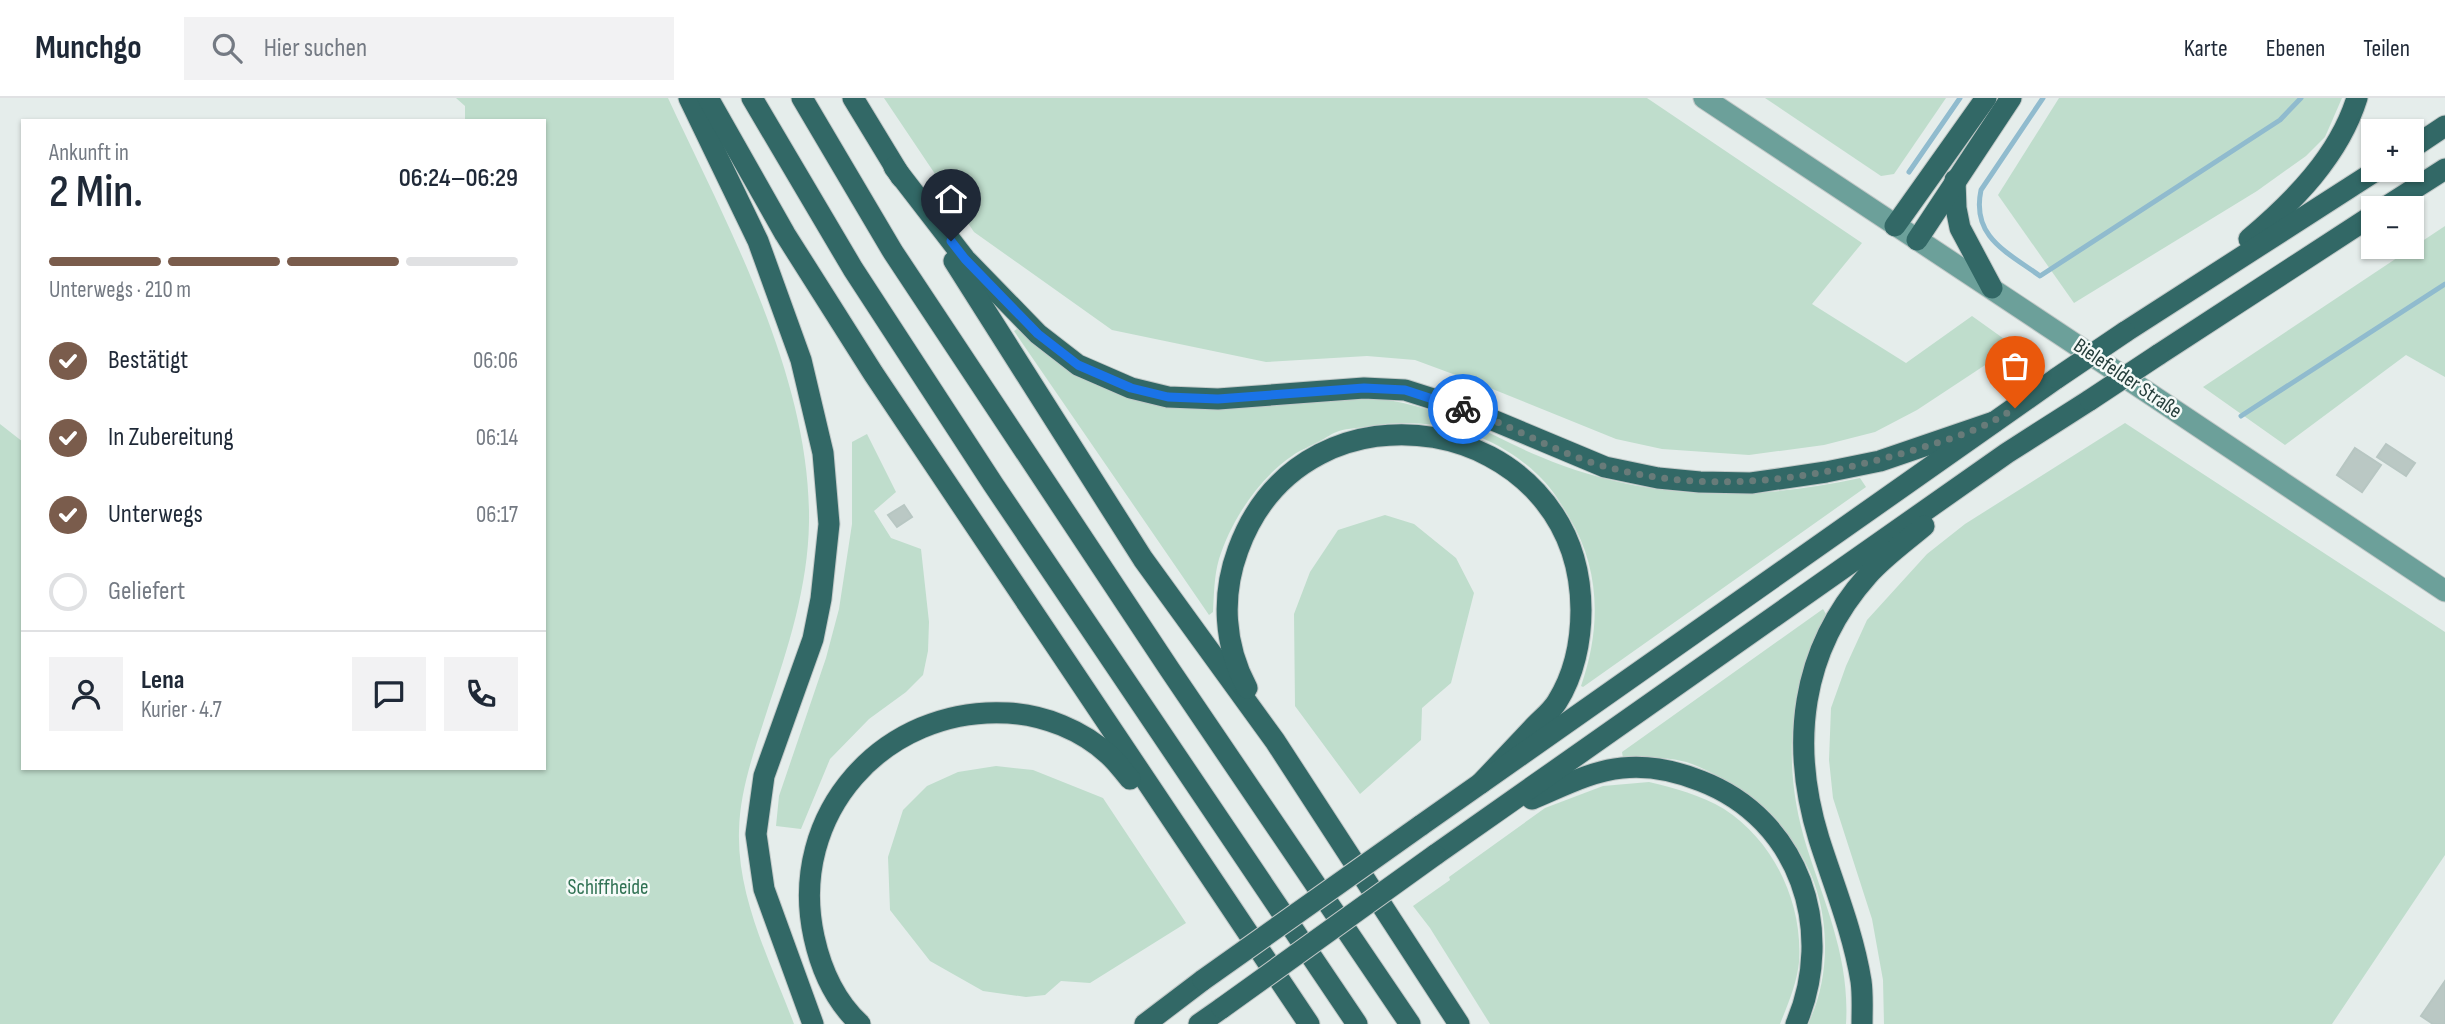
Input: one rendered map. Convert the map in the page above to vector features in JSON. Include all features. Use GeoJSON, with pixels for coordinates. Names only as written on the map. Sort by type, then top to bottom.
{"type":"FeatureCollection","features":[{"type":"Feature","properties":{"kind":"highway"},"geometry":{"type":"LineString","coordinates":[[688,98],[758,241],[801,360],[823,453],[829,524],[821,599],[813,639],[764,776],[756,834],[764,889],[813,1024]]}},
{"type":"Feature","properties":{"kind":"highway"},"geometry":{"type":"LineString","coordinates":[[708,98],[785,234],[873,373],[1309,1024]]}},
{"type":"Feature","properties":{"kind":"highway"},"geometry":{"type":"LineString","coordinates":[[752,98],[853,269],[978,462],[1357,1024]]}},
{"type":"Feature","properties":{"kind":"highway"},"geometry":{"type":"LineString","coordinates":[[802,98],[893,252],[1170,670],[1410,1024]]}},
{"type":"Feature","properties":{"kind":"highway"},"geometry":{"type":"LineString","coordinates":[[853,98],[1143,559],[1275,741],[1460,1024]]}},
{"type":"Feature","properties":{"kind":"highway"},"geometry":{"type":"LineString","coordinates":[[1895,226],[1986,98]]}},
{"type":"Feature","properties":{"kind":"highway"},"geometry":{"type":"LineString","coordinates":[[1917,240],[2011,98]]}},
{"type":"Feature","properties":{"kind":"highway"},"geometry":{"type":"LineString","coordinates":[[2176,299],[2277,215],[2305,184],[2336,144],[2357,98]]}},
{"type":"Feature","properties":{"kind":"highway"},"geometry":{"type":"LineString","coordinates":[[2424,140],[2445,126]]}},
{"type":"Feature","properties":{"kind":"highway"},"geometry":{"type":"LineString","coordinates":[[894,167],[965,259],[1038,334],[1078,365],[1131,388],[1168,397],[1218,399],[1364,388],[1405,390],[1471,411],[1605,467],[1658,478],[1700,482],[1751,483],[1880,461],[1994,422]]}},
{"type":"Feature","properties":{"kind":"highway"},"geometry":{"type":"LineString","coordinates":[[2403,196],[2445,169]]}},
{"type":"Feature","properties":{"kind":"highway"},"geometry":{"type":"LineString","coordinates":[[1955,180],[1960,228],[1992,288]]}},
{"type":"Feature","properties":{"kind":"highway"},"geometry":{"type":"LineString","coordinates":[[1145,1024],[1420,826],[2057,378],[2361,180]]}},
{"type":"Feature","properties":{"kind":"highway"},"geometry":{"type":"LineString","coordinates":[[1199,1024],[2007,453],[2361,223]]}},
{"type":"Feature","properties":{"kind":"highway"},"geometry":{"type":"LineString","coordinates":[[1275,741],[1242,679],[1230,646],[1227,603],[1231,571],[1241,540],[1252,520],[1278,486],[1304,465],[1332,449],[1352,441],[1384,435],[1416,434],[1438,437],[1459,442],[1488,455],[1515,472],[1530,486],[1557,520],[1579,579],[1580,632],[1574,664],[1557,703],[1481,783]]}},
{"type":"Feature","properties":{"kind":"highway"},"geometry":{"type":"LineString","coordinates":[[1862,1024],[1861,983],[1848,925],[1808,802],[1802,765],[1805,704],[1819,654],[1842,610],[1868,575],[2007,453]]}},
{"type":"Feature","properties":{"kind":"highway"},"geometry":{"type":"LineString","coordinates":[[860,1024],[841,1003],[820,963],[810,919],[809,874],[823,825],[834,804],[862,767],[895,740],[941,719],[978,713],[1025,715],[1057,724],[1110,755],[1186,842]]}},
{"type":"Feature","properties":{"kind":"highway"},"geometry":{"type":"LineString","coordinates":[[1494,814],[1600,772],[1623,768],[1678,773],[1729,794],[1763,822],[1778,839],[1800,878],[1807,899],[1811,920],[1812,965],[1809,987],[1796,1024]]}},
{"type":"Feature","properties":{"kind":"highway"},"geometry":{"type":"LineString","coordinates":[[1429,978],[1467,1024]]}},
{"type":"Feature","properties":{"kind":"main road","name":"Bielefelder Straße"},"geometry":{"type":"LineString","coordinates":[[1704,98],[2445,591]]}},
{"type":"Feature","properties":{"kind":"green space","name":"Schiffheide"},"geometry":{"type":"Polygon","coordinates":[[[456,98],[668,98],[716,198],[762,304],[796,413],[806,467],[809,522],[805,570],[796,617],[745,784],[740,815],[740,856],[749,905],[757,930],[794,1024],[0,1024],[0,424],[21,440],[21,770],[546,770],[546,119],[465,119],[465,106],[456,98]]]}},
{"type":"Feature","properties":{"kind":"green space"},"geometry":{"type":"Polygon","coordinates":[[[884,98],[1647,98],[1862,243],[1812,304],[1906,363],[1972,316],[2014,346],[1917,410],[1875,432],[1824,445],[1749,455],[1662,449],[1616,439],[1415,360],[1367,356],[1266,362],[1112,330],[974,232],[884,98]]]}},
{"type":"Feature","properties":{"kind":"green space"},"geometry":{"type":"Polygon","coordinates":[[[1765,98],[1946,98],[1894,174],[1881,176],[1765,98]]]}},
{"type":"Feature","properties":{"kind":"green space"},"geometry":{"type":"Polygon","coordinates":[[[2059,98],[2342,98],[2325,137],[2306,156],[2257,191],[2074,303],[1998,195],[2059,98]]]}},
{"type":"Feature","properties":{"kind":"green space"},"geometry":{"type":"Polygon","coordinates":[[[2445,226],[2445,377],[2406,355],[2285,445],[2203,387],[2395,259],[2424,259],[2424,240],[2445,226]]]}},
{"type":"Feature","properties":{"kind":"green space"},"geometry":{"type":"Polygon","coordinates":[[[1017,329],[1071,371],[1123,396],[1365,396],[1443,414],[1580,472],[1620,482],[1659,489],[1738,494],[1819,486],[1860,478],[1866,487],[1583,687],[1581,686],[1592,643],[1594,600],[1592,579],[1580,537],[1551,490],[1538,475],[1501,447],[1460,430],[1416,423],[1393,423],[1339,431],[1298,452],[1268,476],[1238,516],[1219,559],[1213,612],[1209,615],[1014,331],[1017,329]]]}},
{"type":"Feature","properties":{"kind":"green space"},"geometry":{"type":"Polygon","coordinates":[[[2125,423],[2445,632],[2445,855],[2332,1024],[1884,1024],[1883,980],[1872,919],[1833,798],[1829,760],[1831,708],[1846,666],[1867,620],[1927,554],[1965,524],[2125,423]]]}},
{"type":"Feature","properties":{"kind":"green space"},"geometry":{"type":"Polygon","coordinates":[[[867,434],[896,492],[874,511],[891,538],[921,549],[929,622],[928,651],[923,675],[906,692],[869,719],[830,759],[801,829],[776,826],[779,796],[826,658],[839,609],[852,524],[852,442],[867,434]]]}},
{"type":"Feature","properties":{"kind":"green space"},"geometry":{"type":"Polygon","coordinates":[[[1385,515],[1414,524],[1456,558],[1474,593],[1451,683],[1422,708],[1421,740],[1360,794],[1295,706],[1294,614],[1310,572],[1338,530],[1385,515]]]}},
{"type":"Feature","properties":{"kind":"green space"},"geometry":{"type":"Polygon","coordinates":[[[1823,609],[1826,614],[1813,643],[1797,700],[1792,758],[1799,817],[1840,956],[1846,1000],[1846,1024],[1808,1024],[1822,981],[1825,936],[1817,890],[1809,869],[1788,836],[1753,800],[1712,773],[1679,761],[1623,758],[1622,752],[1823,609]]]}},
{"type":"Feature","properties":{"kind":"green space"},"geometry":{"type":"Polygon","coordinates":[[[996,766],[1033,770],[1103,798],[1186,923],[1090,983],[1061,981],[1045,995],[1026,997],[983,991],[930,961],[890,910],[888,857],[903,810],[927,786],[958,772],[996,766]]]}},
{"type":"Feature","properties":{"kind":"green space"},"geometry":{"type":"Polygon","coordinates":[[[1649,782],[1678,789],[1724,809],[1742,822],[1757,838],[1782,875],[1796,918],[1799,962],[1794,986],[1780,1024],[1490,1024],[1430,928],[1413,906],[1545,808],[1603,786],[1649,782]]]}},
{"type":"Feature","properties":{"kind":"building"},"geometry":{"type":"Polygon","coordinates":[[[2386,444],[2415,463],[2406,476],[2377,457],[2386,444]]]}},
{"type":"Feature","properties":{"kind":"building"},"geometry":{"type":"Polygon","coordinates":[[[2355,448],[2381,465],[2362,492],[2337,475],[2355,448]]]}},
{"type":"Feature","properties":{"kind":"building"},"geometry":{"type":"Polygon","coordinates":[[[904,505],[912,517],[897,527],[888,515],[904,505]]]}},
{"type":"Feature","properties":{"kind":"building"},"geometry":{"type":"Polygon","coordinates":[[[2445,981],[2445,1024],[2433,1024],[2421,1016],[2445,981]]]}},
{"type":"Feature","properties":{"kind":"waterway"},"geometry":{"type":"LineString","coordinates":[[1909,172],[1960,98]]}},
{"type":"Feature","properties":{"kind":"waterway"},"geometry":{"type":"LineString","coordinates":[[2043,98],[1981,190],[1979,206],[1981,220],[1994,242],[2040,276],[2280,120],[2301,98]]}},
{"type":"Feature","properties":{"kind":"waterway"},"geometry":{"type":"LineString","coordinates":[[2241,416],[2445,284]]}},
{"type":"Feature","properties":{"kind":"way so far"},"geometry":{"type":"LineString","coordinates":[[1463,409],[1605,467],[1658,478],[1751,483],[1880,461],[1994,422],[2015,408]]}},
{"type":"Feature","properties":{"kind":"route"},"geometry":{"type":"LineString","coordinates":[[951,241],[1038,334],[1078,365],[1131,388],[1168,397],[1218,399],[1364,388],[1405,390],[1463,409]]}}]}
